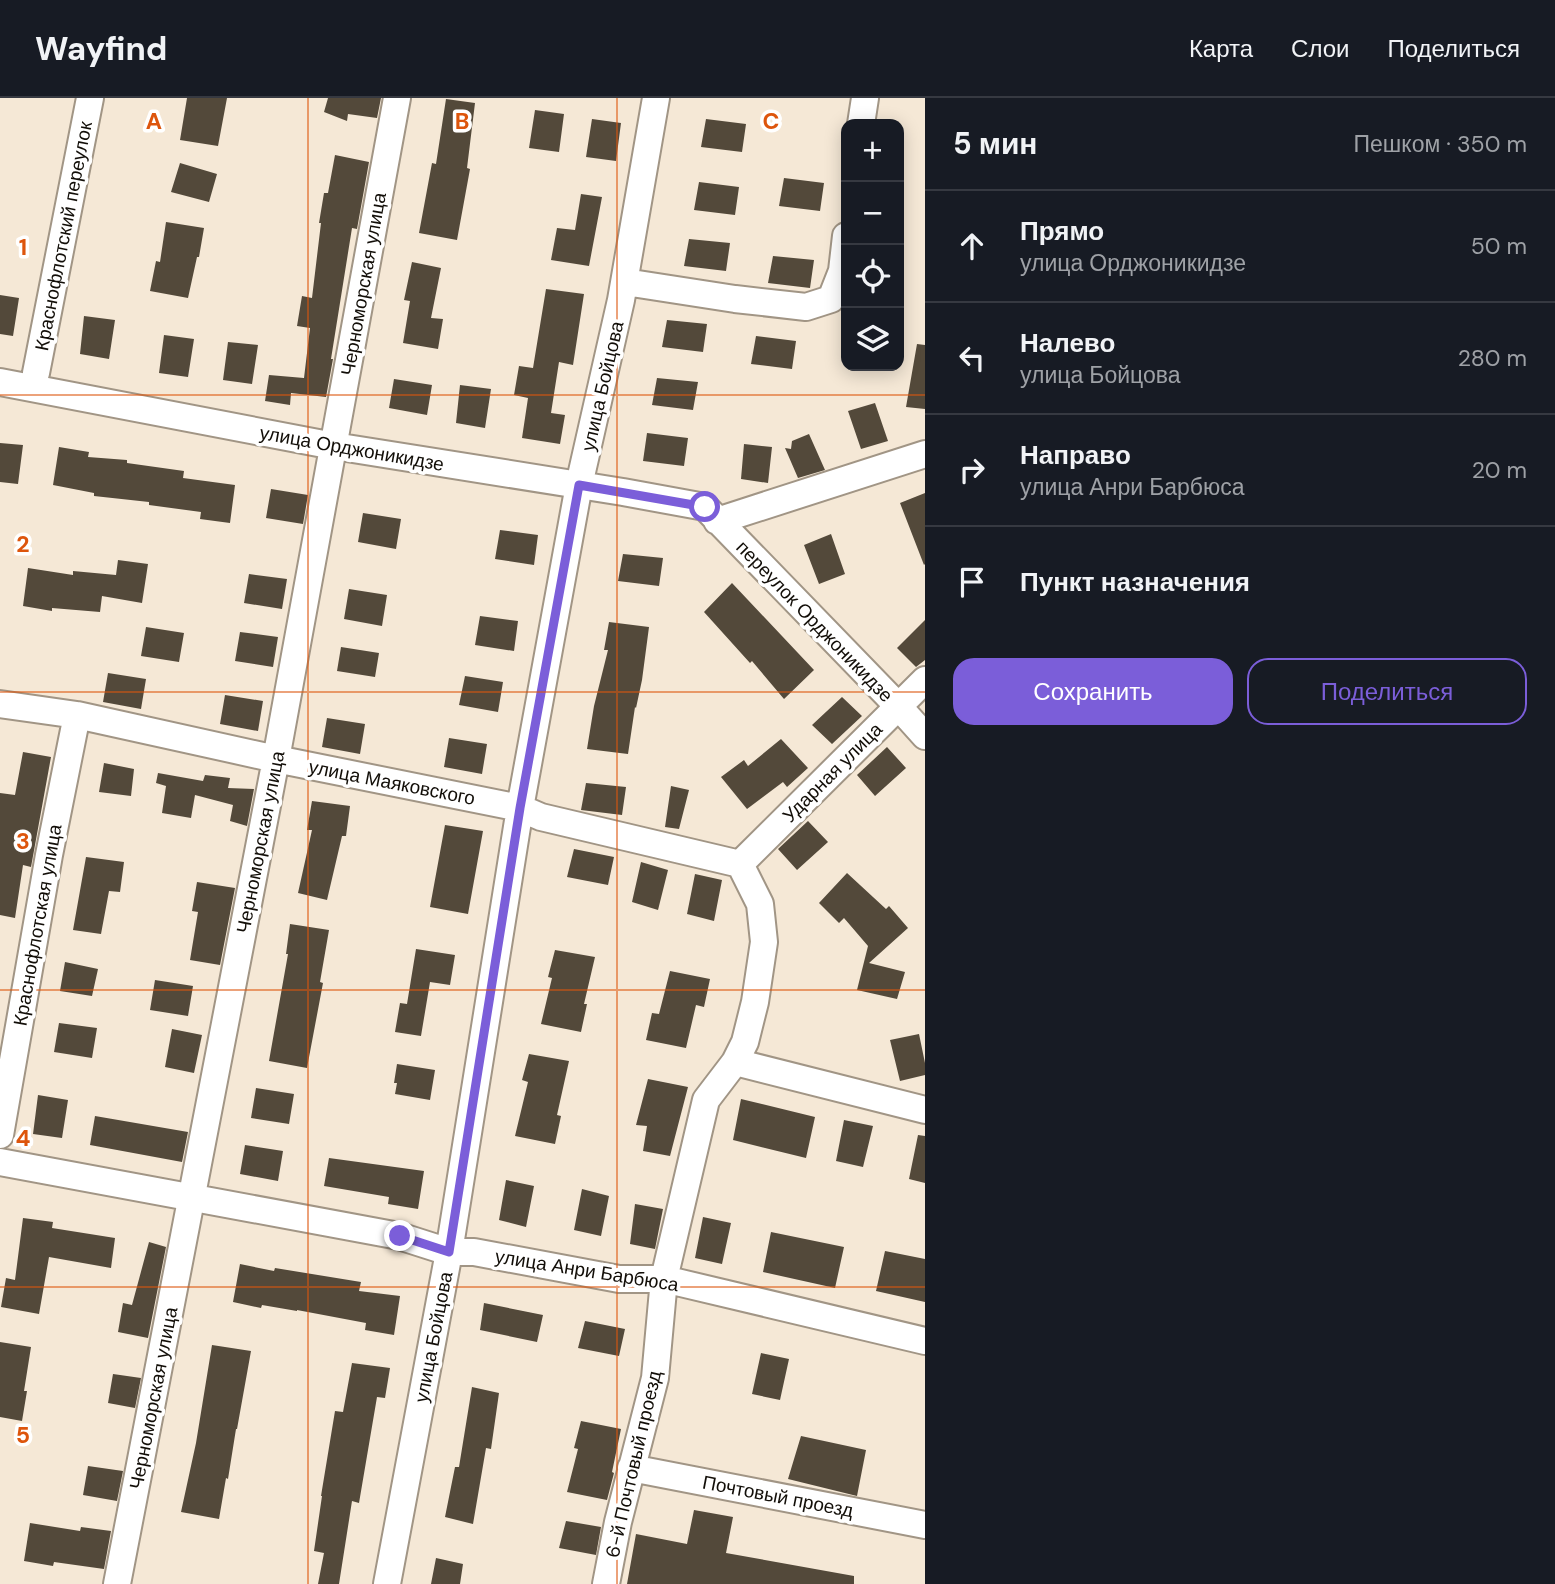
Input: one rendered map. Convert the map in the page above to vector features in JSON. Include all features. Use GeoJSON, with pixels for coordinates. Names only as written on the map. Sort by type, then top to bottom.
{"type":"FeatureCollection","features":[{"type":"Feature","properties":{"kind":"street","name":"Краснофлотский переулок"},"geometry":{"type":"LineString","coordinates":[[36,373],[90,98]]}},
{"type":"Feature","properties":{"kind":"street","name":"Черноморская улица"},"geometry":{"type":"LineString","coordinates":[[117,1584],[276,760],[397,98]]}},
{"type":"Feature","properties":{"kind":"street","name":"улица Бойцова"},"geometry":{"type":"LineString","coordinates":[[387,1584],[449,1252],[520,808],[579,485],[625,282],[656,98]]}},
{"type":"Feature","properties":{"kind":"street"},"geometry":{"type":"LineString","coordinates":[[862,119],[865,98]]}},
{"type":"Feature","properties":{"kind":"street"},"geometry":{"type":"LineString","coordinates":[[625,282],[806,307],[831,299],[842,271],[845,245]]}},
{"type":"Feature","properties":{"kind":"street","name":"улица Орджоникидзе"},"geometry":{"type":"LineString","coordinates":[[0,382],[334,446],[579,485],[711,514],[925,454]]}},
{"type":"Feature","properties":{"kind":"street","name":"переулок Орджоникидзе"},"geometry":{"type":"LineString","coordinates":[[711,514],[925,736]]}},
{"type":"Feature","properties":{"kind":"street","name":"Ударная улица"},"geometry":{"type":"LineString","coordinates":[[740,864],[925,680]]}},
{"type":"Feature","properties":{"kind":"street","name":"улица Маяковского"},"geometry":{"type":"LineString","coordinates":[[0,704],[77,715],[276,760],[520,808],[541,817],[740,864]]}},
{"type":"Feature","properties":{"kind":"street","name":"Краснофлотская улица"},"geometry":{"type":"LineString","coordinates":[[0,1135],[49,855],[77,715]]}},
{"type":"Feature","properties":{"kind":"street","name":"6-й Почтовый проезд"},"geometry":{"type":"LineString","coordinates":[[606,1584],[618,1522],[655,1378],[664,1279],[706,1100],[735,1062],[745,1042],[755,1002],[764,942],[760,905],[740,864]]}},
{"type":"Feature","properties":{"kind":"street"},"geometry":{"type":"LineString","coordinates":[[735,1062],[925,1110]]}},
{"type":"Feature","properties":{"kind":"street","name":"улица Анри Барбюса"},"geometry":{"type":"LineString","coordinates":[[0,1162],[400,1236],[449,1252],[474,1252],[619,1279],[664,1279],[925,1341]]}},
{"type":"Feature","properties":{"kind":"street","name":"Почтовый проезд"},"geometry":{"type":"LineString","coordinates":[[631,1468],[925,1525]]}},
{"type":"Feature","properties":{"kind":"building"},"geometry":{"type":"Polygon","coordinates":[[[187,98],[227,98],[218,146],[180,140],[187,98]]]}},
{"type":"Feature","properties":{"kind":"building"},"geometry":{"type":"Polygon","coordinates":[[[328,98],[381,98],[377,118],[348,114],[347,121],[324,112],[328,98]]]}},
{"type":"Feature","properties":{"kind":"building"},"geometry":{"type":"Polygon","coordinates":[[[446,99],[475,103],[467,168],[470,169],[457,240],[419,233],[432,163],[436,164],[446,99]]]}},
{"type":"Feature","properties":{"kind":"building"},"geometry":{"type":"Polygon","coordinates":[[[535,110],[564,114],[559,152],[529,148],[535,110]]]}},
{"type":"Feature","properties":{"kind":"building"},"geometry":{"type":"Polygon","coordinates":[[[592,119],[621,123],[616,161],[586,157],[592,119]]]}},
{"type":"Feature","properties":{"kind":"building"},"geometry":{"type":"Polygon","coordinates":[[[706,119],[746,124],[742,152],[701,147],[706,119]]]}},
{"type":"Feature","properties":{"kind":"building"},"geometry":{"type":"Polygon","coordinates":[[[335,155],[369,162],[357,229],[352,228],[326,397],[291,393],[290,405],[265,401],[269,375],[304,378],[310,328],[297,326],[302,296],[312,298],[319,223],[335,155]]]}},
{"type":"Feature","properties":{"kind":"building"},"geometry":{"type":"Polygon","coordinates":[[[180,163],[217,174],[209,202],[171,192],[180,163]]]}},
{"type":"Feature","properties":{"kind":"building"},"geometry":{"type":"Polygon","coordinates":[[[784,178],[824,183],[820,211],[779,206],[784,178]]]}},
{"type":"Feature","properties":{"kind":"building"},"geometry":{"type":"Polygon","coordinates":[[[699,182],[739,187],[735,215],[694,210],[699,182]]]}},
{"type":"Feature","properties":{"kind":"building"},"geometry":{"type":"Polygon","coordinates":[[[581,194],[602,197],[589,266],[551,260],[557,228],[575,230],[581,194]]]}},
{"type":"Feature","properties":{"kind":"building"},"geometry":{"type":"Polygon","coordinates":[[[166,222],[204,228],[188,298],[150,291],[156,261],[160,262],[166,222]]]}},
{"type":"Feature","properties":{"kind":"building"},"geometry":{"type":"Polygon","coordinates":[[[689,239],[730,243],[726,271],[684,266],[689,239]]]}},
{"type":"Feature","properties":{"kind":"building"},"geometry":{"type":"Polygon","coordinates":[[[773,256],[814,260],[810,288],[768,283],[773,256]]]}},
{"type":"Feature","properties":{"kind":"building"},"geometry":{"type":"Polygon","coordinates":[[[412,262],[441,268],[431,318],[443,319],[438,349],[403,343],[410,301],[404,300],[412,262]]]}},
{"type":"Feature","properties":{"kind":"building"},"geometry":{"type":"Polygon","coordinates":[[[546,289],[584,294],[573,365],[559,362],[551,413],[565,415],[560,444],[522,438],[528,398],[514,395],[519,366],[533,368],[546,289]]]}},
{"type":"Feature","properties":{"kind":"building"},"geometry":{"type":"Polygon","coordinates":[[[0,295],[19,298],[13,336],[0,334],[0,295]]]}},
{"type":"Feature","properties":{"kind":"building"},"geometry":{"type":"Polygon","coordinates":[[[84,316],[115,320],[109,359],[80,354],[84,316]]]}},
{"type":"Feature","properties":{"kind":"building"},"geometry":{"type":"Polygon","coordinates":[[[667,320],[707,324],[703,352],[662,347],[667,320]]]}},
{"type":"Feature","properties":{"kind":"building"},"geometry":{"type":"Polygon","coordinates":[[[164,335],[194,339],[188,377],[159,373],[164,335]]]}},
{"type":"Feature","properties":{"kind":"building"},"geometry":{"type":"Polygon","coordinates":[[[756,336],[796,341],[792,369],[751,364],[756,336]]]}},
{"type":"Feature","properties":{"kind":"building"},"geometry":{"type":"Polygon","coordinates":[[[228,342],[258,345],[252,384],[223,380],[228,342]]]}},
{"type":"Feature","properties":{"kind":"building"},"geometry":{"type":"Polygon","coordinates":[[[917,344],[925,345],[925,409],[906,407],[917,344]]]}},
{"type":"Feature","properties":{"kind":"building"},"geometry":{"type":"Polygon","coordinates":[[[657,378],[698,382],[693,410],[652,405],[657,378]]]}},
{"type":"Feature","properties":{"kind":"building"},"geometry":{"type":"Polygon","coordinates":[[[394,379],[432,385],[427,415],[389,408],[394,379]]]}},
{"type":"Feature","properties":{"kind":"building"},"geometry":{"type":"Polygon","coordinates":[[[460,385],[491,389],[485,428],[456,423],[460,385]]]}},
{"type":"Feature","properties":{"kind":"building"},"geometry":{"type":"Polygon","coordinates":[[[875,403],[888,441],[861,449],[848,411],[875,403]]]}},
{"type":"Feature","properties":{"kind":"building"},"geometry":{"type":"Polygon","coordinates":[[[647,433],[688,438],[684,466],[643,461],[647,433]]]}},
{"type":"Feature","properties":{"kind":"building"},"geometry":{"type":"Polygon","coordinates":[[[809,434],[825,470],[798,478],[785,448],[791,449],[792,441],[809,434]]]}},
{"type":"Feature","properties":{"kind":"building"},"geometry":{"type":"Polygon","coordinates":[[[0,443],[23,445],[18,484],[0,482],[0,443]]]}},
{"type":"Feature","properties":{"kind":"building"},"geometry":{"type":"Polygon","coordinates":[[[744,444],[772,447],[768,483],[741,479],[744,444]]]}},
{"type":"Feature","properties":{"kind":"building"},"geometry":{"type":"Polygon","coordinates":[[[59,447],[89,452],[88,457],[127,460],[127,463],[184,471],[183,478],[235,485],[230,523],[200,519],[201,512],[149,505],[149,502],[94,496],[94,493],[53,485],[59,447]]]}},
{"type":"Feature","properties":{"kind":"building"},"geometry":{"type":"Polygon","coordinates":[[[271,489],[308,495],[303,524],[266,518],[271,489]]]}},
{"type":"Feature","properties":{"kind":"building"},"geometry":{"type":"Polygon","coordinates":[[[925,493],[925,564],[924,565],[900,503],[925,493]]]}},
{"type":"Feature","properties":{"kind":"building"},"geometry":{"type":"Polygon","coordinates":[[[363,513],[401,519],[396,549],[358,542],[363,513]]]}},
{"type":"Feature","properties":{"kind":"building"},"geometry":{"type":"Polygon","coordinates":[[[500,530],[538,535],[534,565],[495,559],[500,530]]]}},
{"type":"Feature","properties":{"kind":"building"},"geometry":{"type":"Polygon","coordinates":[[[831,534],[845,574],[819,584],[804,545],[831,534]]]}},
{"type":"Feature","properties":{"kind":"building"},"geometry":{"type":"Polygon","coordinates":[[[623,554],[663,558],[659,586],[618,581],[623,554]]]}},
{"type":"Feature","properties":{"kind":"building"},"geometry":{"type":"Polygon","coordinates":[[[118,560],[148,564],[142,603],[102,596],[100,612],[52,608],[52,611],[23,606],[28,568],[73,575],[73,571],[116,575],[118,560]]]}},
{"type":"Feature","properties":{"kind":"building"},"geometry":{"type":"Polygon","coordinates":[[[249,574],[287,579],[282,609],[244,603],[249,574]]]}},
{"type":"Feature","properties":{"kind":"building"},"geometry":{"type":"Polygon","coordinates":[[[732,583],[814,670],[784,699],[752,661],[750,663],[704,612],[732,583]]]}},
{"type":"Feature","properties":{"kind":"building"},"geometry":{"type":"Polygon","coordinates":[[[349,589],[387,595],[382,626],[344,619],[349,589]]]}},
{"type":"Feature","properties":{"kind":"building"},"geometry":{"type":"Polygon","coordinates":[[[480,616],[518,621],[514,651],[475,645],[480,616]]]}},
{"type":"Feature","properties":{"kind":"building"},"geometry":{"type":"Polygon","coordinates":[[[925,620],[925,660],[916,667],[897,648],[925,620]]]}},
{"type":"Feature","properties":{"kind":"building"},"geometry":{"type":"Polygon","coordinates":[[[609,622],[649,627],[628,754],[587,749],[608,650],[604,650],[609,622]]]}},
{"type":"Feature","properties":{"kind":"building"},"geometry":{"type":"Polygon","coordinates":[[[146,627],[184,633],[179,662],[141,656],[146,627]]]}},
{"type":"Feature","properties":{"kind":"building"},"geometry":{"type":"Polygon","coordinates":[[[240,632],[278,637],[273,667],[235,661],[240,632]]]}},
{"type":"Feature","properties":{"kind":"building"},"geometry":{"type":"Polygon","coordinates":[[[341,647],[379,653],[375,677],[337,671],[341,647]]]}},
{"type":"Feature","properties":{"kind":"building"},"geometry":{"type":"Polygon","coordinates":[[[108,673],[146,679],[141,709],[103,702],[108,673]]]}},
{"type":"Feature","properties":{"kind":"building"},"geometry":{"type":"Polygon","coordinates":[[[465,676],[503,682],[498,712],[459,705],[465,676]]]}},
{"type":"Feature","properties":{"kind":"building"},"geometry":{"type":"Polygon","coordinates":[[[225,695],[263,701],[258,731],[220,724],[225,695]]]}},
{"type":"Feature","properties":{"kind":"building"},"geometry":{"type":"Polygon","coordinates":[[[842,697],[862,716],[832,744],[812,725],[842,697]]]}},
{"type":"Feature","properties":{"kind":"building"},"geometry":{"type":"Polygon","coordinates":[[[327,718],[365,724],[360,754],[322,747],[327,718]]]}},
{"type":"Feature","properties":{"kind":"building"},"geometry":{"type":"Polygon","coordinates":[[[449,738],[487,744],[482,774],[444,767],[449,738]]]}},
{"type":"Feature","properties":{"kind":"building"},"geometry":{"type":"Polygon","coordinates":[[[781,739],[808,768],[787,787],[783,782],[747,809],[721,777],[744,760],[748,766],[781,739]]]}},
{"type":"Feature","properties":{"kind":"building"},"geometry":{"type":"Polygon","coordinates":[[[887,747],[906,768],[875,796],[857,775],[887,747]]]}},
{"type":"Feature","properties":{"kind":"building"},"geometry":{"type":"Polygon","coordinates":[[[23,752],[51,757],[31,867],[23,865],[15,918],[0,915],[0,793],[15,795],[23,752]]]}},
{"type":"Feature","properties":{"kind":"building"},"geometry":{"type":"Polygon","coordinates":[[[104,763],[134,769],[131,796],[99,792],[104,763]]]}},
{"type":"Feature","properties":{"kind":"building"},"geometry":{"type":"Polygon","coordinates":[[[158,773],[203,781],[205,775],[230,778],[228,788],[254,789],[247,826],[230,821],[233,805],[195,795],[191,818],[162,813],[166,786],[156,783],[158,773]]]}},
{"type":"Feature","properties":{"kind":"building"},"geometry":{"type":"Polygon","coordinates":[[[586,783],[626,787],[622,815],[581,810],[586,783]]]}},
{"type":"Feature","properties":{"kind":"building"},"geometry":{"type":"Polygon","coordinates":[[[671,786],[689,790],[679,829],[665,827],[671,786]]]}},
{"type":"Feature","properties":{"kind":"building"},"geometry":{"type":"Polygon","coordinates":[[[312,801],[350,806],[346,836],[342,836],[327,900],[298,893],[312,830],[307,830],[312,801]]]}},
{"type":"Feature","properties":{"kind":"building"},"geometry":{"type":"Polygon","coordinates":[[[808,821],[828,842],[797,870],[778,849],[808,821]]]}},
{"type":"Feature","properties":{"kind":"building"},"geometry":{"type":"Polygon","coordinates":[[[445,825],[483,831],[468,914],[430,907],[445,825]]]}},
{"type":"Feature","properties":{"kind":"building"},"geometry":{"type":"Polygon","coordinates":[[[574,849],[614,857],[608,885],[567,877],[574,849]]]}},
{"type":"Feature","properties":{"kind":"building"},"geometry":{"type":"Polygon","coordinates":[[[86,857],[124,862],[120,892],[109,891],[101,934],[73,930],[86,857]]]}},
{"type":"Feature","properties":{"kind":"building"},"geometry":{"type":"Polygon","coordinates":[[[641,862],[668,870],[658,910],[632,902],[641,862]]]}},
{"type":"Feature","properties":{"kind":"building"},"geometry":{"type":"Polygon","coordinates":[[[847,873],[886,909],[889,906],[908,928],[869,963],[905,972],[897,999],[857,990],[868,946],[844,918],[839,923],[819,903],[847,873]]]}},
{"type":"Feature","properties":{"kind":"building"},"geometry":{"type":"Polygon","coordinates":[[[695,874],[722,880],[714,921],[687,914],[695,874]]]}},
{"type":"Feature","properties":{"kind":"building"},"geometry":{"type":"Polygon","coordinates":[[[197,882],[235,888],[220,965],[190,960],[198,912],[192,911],[197,882]]]}},
{"type":"Feature","properties":{"kind":"building"},"geometry":{"type":"Polygon","coordinates":[[[290,924],[329,930],[320,982],[323,983],[307,1068],[269,1061],[288,954],[290,924]]]}},
{"type":"Feature","properties":{"kind":"building"},"geometry":{"type":"Polygon","coordinates":[[[416,949],[455,955],[450,985],[430,982],[421,1036],[395,1032],[400,1003],[407,1004],[416,949]]]}},
{"type":"Feature","properties":{"kind":"building"},"geometry":{"type":"Polygon","coordinates":[[[555,950],[595,957],[584,1004],[587,1004],[581,1032],[541,1024],[552,978],[548,977],[555,950]]]}},
{"type":"Feature","properties":{"kind":"building"},"geometry":{"type":"Polygon","coordinates":[[[65,962],[98,969],[92,996],[60,991],[65,962]]]}},
{"type":"Feature","properties":{"kind":"building"},"geometry":{"type":"Polygon","coordinates":[[[670,971],[710,979],[704,1007],[696,1005],[686,1048],[646,1040],[652,1013],[659,1014],[670,971]]]}},
{"type":"Feature","properties":{"kind":"building"},"geometry":{"type":"Polygon","coordinates":[[[155,980],[193,986],[188,1016],[150,1010],[155,980]]]}},
{"type":"Feature","properties":{"kind":"building"},"geometry":{"type":"Polygon","coordinates":[[[59,1023],[97,1028],[92,1058],[54,1052],[59,1023]]]}},
{"type":"Feature","properties":{"kind":"building"},"geometry":{"type":"Polygon","coordinates":[[[172,1029],[202,1035],[194,1073],[165,1067],[172,1029]]]}},
{"type":"Feature","properties":{"kind":"building"},"geometry":{"type":"Polygon","coordinates":[[[919,1034],[925,1075],[900,1081],[890,1040],[919,1034]]]}},
{"type":"Feature","properties":{"kind":"building"},"geometry":{"type":"Polygon","coordinates":[[[529,1054],[569,1061],[557,1115],[561,1116],[555,1144],[515,1136],[528,1082],[522,1080],[529,1054]]]}},
{"type":"Feature","properties":{"kind":"building"},"geometry":{"type":"Polygon","coordinates":[[[397,1064],[435,1070],[430,1100],[395,1094],[397,1064]]]}},
{"type":"Feature","properties":{"kind":"building"},"geometry":{"type":"Polygon","coordinates":[[[648,1079],[688,1087],[670,1156],[643,1151],[647,1126],[636,1125],[648,1079]]]}},
{"type":"Feature","properties":{"kind":"building"},"geometry":{"type":"Polygon","coordinates":[[[256,1088],[294,1094],[289,1124],[251,1118],[256,1088]]]}},
{"type":"Feature","properties":{"kind":"building"},"geometry":{"type":"Polygon","coordinates":[[[38,1095],[68,1100],[62,1138],[33,1134],[38,1095]]]}},
{"type":"Feature","properties":{"kind":"building"},"geometry":{"type":"Polygon","coordinates":[[[741,1099],[815,1117],[806,1158],[733,1140],[741,1099]]]}},
{"type":"Feature","properties":{"kind":"building"},"geometry":{"type":"Polygon","coordinates":[[[95,1116],[188,1132],[182,1162],[90,1145],[95,1116]]]}},
{"type":"Feature","properties":{"kind":"building"},"geometry":{"type":"Polygon","coordinates":[[[844,1120],[873,1126],[863,1167],[836,1161],[844,1120]]]}},
{"type":"Feature","properties":{"kind":"building"},"geometry":{"type":"Polygon","coordinates":[[[918,1135],[925,1136],[925,1183],[909,1179],[918,1135]]]}},
{"type":"Feature","properties":{"kind":"building"},"geometry":{"type":"Polygon","coordinates":[[[245,1145],[283,1151],[278,1181],[240,1174],[245,1145]]]}},
{"type":"Feature","properties":{"kind":"building"},"geometry":{"type":"Polygon","coordinates":[[[329,1158],[424,1171],[418,1209],[388,1204],[389,1197],[324,1186],[329,1158]]]}},
{"type":"Feature","properties":{"kind":"building"},"geometry":{"type":"Polygon","coordinates":[[[506,1180],[534,1186],[526,1227],[499,1220],[506,1180]]]}},
{"type":"Feature","properties":{"kind":"building"},"geometry":{"type":"Polygon","coordinates":[[[582,1189],[609,1196],[601,1236],[574,1230],[582,1189]]]}},
{"type":"Feature","properties":{"kind":"building"},"geometry":{"type":"Polygon","coordinates":[[[635,1204],[663,1209],[655,1249],[630,1244],[635,1204]]]}},
{"type":"Feature","properties":{"kind":"building"},"geometry":{"type":"Polygon","coordinates":[[[703,1217],[731,1223],[722,1264],[695,1258],[703,1217]]]}},
{"type":"Feature","properties":{"kind":"building"},"geometry":{"type":"Polygon","coordinates":[[[23,1218],[53,1222],[52,1228],[115,1238],[111,1268],[49,1257],[39,1314],[1,1307],[6,1278],[15,1280],[23,1218]]]}},
{"type":"Feature","properties":{"kind":"building"},"geometry":{"type":"Polygon","coordinates":[[[771,1232],[844,1247],[835,1288],[763,1272],[771,1232]]]}},
{"type":"Feature","properties":{"kind":"building"},"geometry":{"type":"Polygon","coordinates":[[[149,1242],[166,1247],[148,1338],[118,1332],[123,1303],[132,1305],[149,1242]]]}},
{"type":"Feature","properties":{"kind":"building"},"geometry":{"type":"Polygon","coordinates":[[[885,1251],[925,1259],[925,1302],[876,1291],[885,1251]]]}},
{"type":"Feature","properties":{"kind":"building"},"geometry":{"type":"Polygon","coordinates":[[[240,1264],[361,1282],[359,1291],[400,1296],[394,1335],[365,1330],[366,1323],[233,1302],[240,1264]]]}},
{"type":"Feature","properties":{"kind":"building"},"geometry":{"type":"Polygon","coordinates":[[[484,1303],[543,1315],[537,1342],[480,1330],[484,1303]]]}},
{"type":"Feature","properties":{"kind":"building"},"geometry":{"type":"Polygon","coordinates":[[[585,1321],[625,1329],[619,1356],[578,1348],[585,1321]]]}},
{"type":"Feature","properties":{"kind":"building"},"geometry":{"type":"Polygon","coordinates":[[[0,1342],[31,1347],[22,1421],[0,1417],[0,1342]]]}},
{"type":"Feature","properties":{"kind":"building"},"geometry":{"type":"Polygon","coordinates":[[[212,1345],[251,1351],[219,1519],[181,1512],[196,1443],[212,1345]]]}},
{"type":"Feature","properties":{"kind":"building"},"geometry":{"type":"Polygon","coordinates":[[[761,1353],[789,1359],[780,1400],[752,1394],[761,1353]]]}},
{"type":"Feature","properties":{"kind":"building"},"geometry":{"type":"Polygon","coordinates":[[[352,1363],[390,1368],[385,1398],[377,1397],[359,1503],[352,1501],[339,1584],[318,1584],[324,1553],[314,1551],[321,1496],[335,1411],[343,1412],[352,1363]]]}},
{"type":"Feature","properties":{"kind":"building"},"geometry":{"type":"Polygon","coordinates":[[[113,1374],[141,1378],[135,1408],[108,1403],[113,1374]]]}},
{"type":"Feature","properties":{"kind":"building"},"geometry":{"type":"Polygon","coordinates":[[[472,1387],[499,1393],[491,1449],[486,1448],[473,1524],[445,1517],[455,1467],[459,1467],[472,1387]]]}},
{"type":"Feature","properties":{"kind":"building"},"geometry":{"type":"Polygon","coordinates":[[[581,1421],[621,1429],[607,1500],[567,1492],[578,1449],[574,1448],[581,1421]]]}},
{"type":"Feature","properties":{"kind":"building"},"geometry":{"type":"Polygon","coordinates":[[[801,1436],[866,1450],[857,1496],[788,1479],[801,1436]]]}},
{"type":"Feature","properties":{"kind":"building"},"geometry":{"type":"Polygon","coordinates":[[[88,1466],[123,1471],[117,1501],[83,1495],[88,1466]]]}},
{"type":"Feature","properties":{"kind":"building"},"geometry":{"type":"Polygon","coordinates":[[[694,1510],[733,1517],[726,1553],[854,1576],[854,1584],[627,1584],[636,1534],[687,1544],[694,1510]]]}},
{"type":"Feature","properties":{"kind":"building"},"geometry":{"type":"Polygon","coordinates":[[[566,1521],[601,1527],[596,1555],[559,1548],[566,1521]]]}},
{"type":"Feature","properties":{"kind":"building"},"geometry":{"type":"Polygon","coordinates":[[[30,1523],[80,1531],[81,1527],[111,1531],[104,1569],[24,1561],[30,1523]]]}},
{"type":"Feature","properties":{"kind":"building"},"geometry":{"type":"Polygon","coordinates":[[[436,1558],[463,1564],[460,1584],[431,1584],[436,1558]]]}},
{"type":"Feature","properties":{"kind":"route"},"geometry":{"type":"LineString","coordinates":[[400,1236],[449,1252],[520,808],[579,485],[705,507]]}}]}
